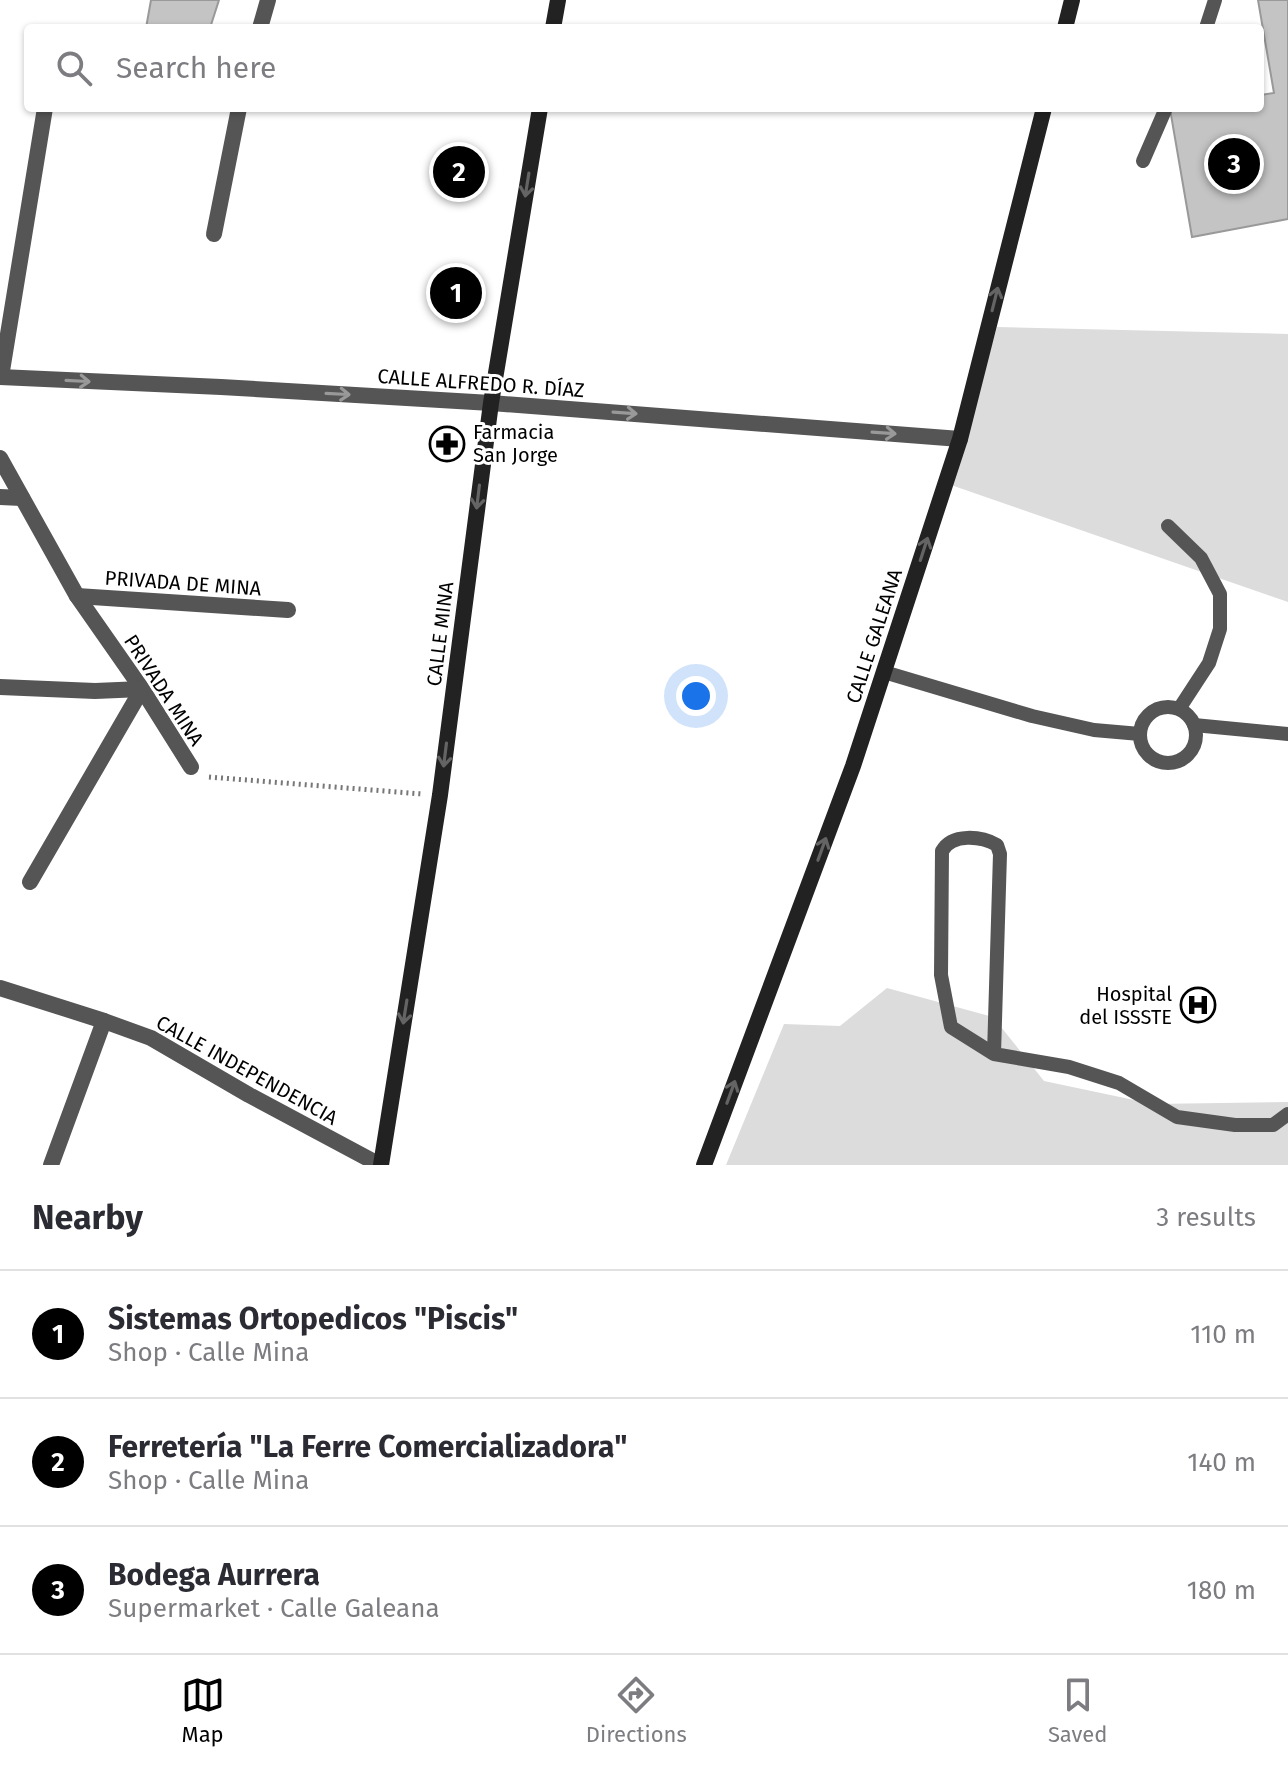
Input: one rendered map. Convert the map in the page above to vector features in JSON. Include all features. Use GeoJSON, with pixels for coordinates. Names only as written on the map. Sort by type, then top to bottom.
{"type":"FeatureCollection","features":[{"type":"Feature","properties":{"kind":"main road"},"geometry":{"type":"LineString","coordinates":[[554,24],[558,0]]}},
{"type":"Feature","properties":{"kind":"main road"},"geometry":{"type":"LineString","coordinates":[[1066,24],[1072,0]]}},
{"type":"Feature","properties":{"kind":"main road","name":"CALLE MINA"},"geometry":{"type":"LineString","coordinates":[[381,1165],[440,795],[491,403],[539,112]]}},
{"type":"Feature","properties":{"kind":"main road","name":"CALLE GALEANA"},"geometry":{"type":"LineString","coordinates":[[704,1165],[853,766],[960,439],[1043,112]]}},
{"type":"Feature","properties":{"kind":"street"},"geometry":{"type":"LineString","coordinates":[[261,24],[268,0]]}},
{"type":"Feature","properties":{"kind":"street"},"geometry":{"type":"LineString","coordinates":[[1,377],[44,112]]}},
{"type":"Feature","properties":{"kind":"street"},"geometry":{"type":"LineString","coordinates":[[214,234],[238,112]]}},
{"type":"Feature","properties":{"kind":"street","name":"CALLE ALFREDO R. DÍAZ"},"geometry":{"type":"LineString","coordinates":[[1,377],[491,403],[960,439]]}},
{"type":"Feature","properties":{"kind":"street","name":"PRIVADA MINA"},"geometry":{"type":"LineString","coordinates":[[0,458],[77,596],[142,689],[191,767]]}},
{"type":"Feature","properties":{"kind":"street"},"geometry":{"type":"LineString","coordinates":[[0,497],[22,498]]}},
{"type":"Feature","properties":{"kind":"street","name":"PRIVADA DE MINA"},"geometry":{"type":"LineString","coordinates":[[77,596],[288,610]]}},
{"type":"Feature","properties":{"kind":"street"},"geometry":{"type":"LineString","coordinates":[[0,687],[95,691],[142,689]]}},
{"type":"Feature","properties":{"kind":"street"},"geometry":{"type":"LineString","coordinates":[[30,882],[142,689]]}},
{"type":"Feature","properties":{"kind":"street","name":"CALLE INDEPENDENCIA"},"geometry":{"type":"LineString","coordinates":[[0,988],[151,1038],[249,1095],[381,1165]]}},
{"type":"Feature","properties":{"kind":"street"},"geometry":{"type":"LineString","coordinates":[[51,1165],[104,1021]]}},
{"type":"Feature","properties":{"kind":"lane"},"geometry":{"type":"LineString","coordinates":[[1207,24],[1215,0]]}},
{"type":"Feature","properties":{"kind":"lane"},"geometry":{"type":"LineString","coordinates":[[1143,161],[1164,112]]}},
{"type":"Feature","properties":{"kind":"lane"},"geometry":{"type":"LineString","coordinates":[[1168,526],[1201,558],[1220,594],[1220,629],[1209,663],[1179,709]]}},
{"type":"Feature","properties":{"kind":"lane"},"geometry":{"type":"LineString","coordinates":[[884,672],[1032,716],[1094,730],[1140,734]]}},
{"type":"Feature","properties":{"kind":"lane"},"geometry":{"type":"LineString","coordinates":[[1158,709],[1179,709],[1194,725],[1194,746],[1188,755],[1178,761],[1157,760],[1142,745],[1142,724],[1158,709]]}},
{"type":"Feature","properties":{"kind":"lane"},"geometry":{"type":"LineString","coordinates":[[1194,725],[1288,734]]}},
{"type":"Feature","properties":{"kind":"lane"},"geometry":{"type":"LineString","coordinates":[[994,1054],[1000,854],[997,845],[987,840],[956,839],[947,842],[942,851],[941,975],[951,1027],[994,1054],[1069,1067],[1119,1083],[1177,1117],[1235,1125],[1273,1125],[1288,1114]]}},
{"type":"Feature","properties":{"kind":"path","name":"PRIVADA MINA"},"geometry":{"type":"LineString","coordinates":[[191,767],[209,777],[440,795]]}},
{"type":"Feature","properties":{"kind":"shaded area"},"geometry":{"type":"Polygon","coordinates":[[[997,327],[1288,334],[1288,602],[951,485],[997,327]]]}},
{"type":"Feature","properties":{"kind":"shaded area"},"geometry":{"type":"Polygon","coordinates":[[[887,988],[993,1017],[1044,1081],[1153,1104],[1288,1102],[1288,1165],[726,1165],[784,1024],[840,1026],[887,988]]]}},
{"type":"Feature","properties":{"kind":"building"},"geometry":{"type":"Polygon","coordinates":[[[151,0],[219,0],[211,24],[147,24],[151,0]]]}},
{"type":"Feature","properties":{"kind":"building"},"geometry":{"type":"Polygon","coordinates":[[[1258,0],[1288,0],[1288,219],[1192,237],[1171,112],[1264,112],[1264,94],[1274,93],[1258,0]]]}},
{"type":"Feature","properties":{"kind":"place","name":"Bodega Aurrera"},"geometry":{"type":"Point","coordinates":[1234,164]}},
{"type":"Feature","properties":{"kind":"place","name":"Ferretería \"La Ferre Comercializadora\""},"geometry":{"type":"Point","coordinates":[459,172]}},
{"type":"Feature","properties":{"kind":"place","name":"Sistemas Ortopedicos \"Piscis\""},"geometry":{"type":"Point","coordinates":[456,293]}},
{"type":"Feature","properties":{"kind":"place","name":"Farmacia San Jorge"},"geometry":{"type":"Point","coordinates":[447,444]}},
{"type":"Feature","properties":{"kind":"place","name":"Hospital del ISSSTE"},"geometry":{"type":"Point","coordinates":[1198,1005]}}]}
